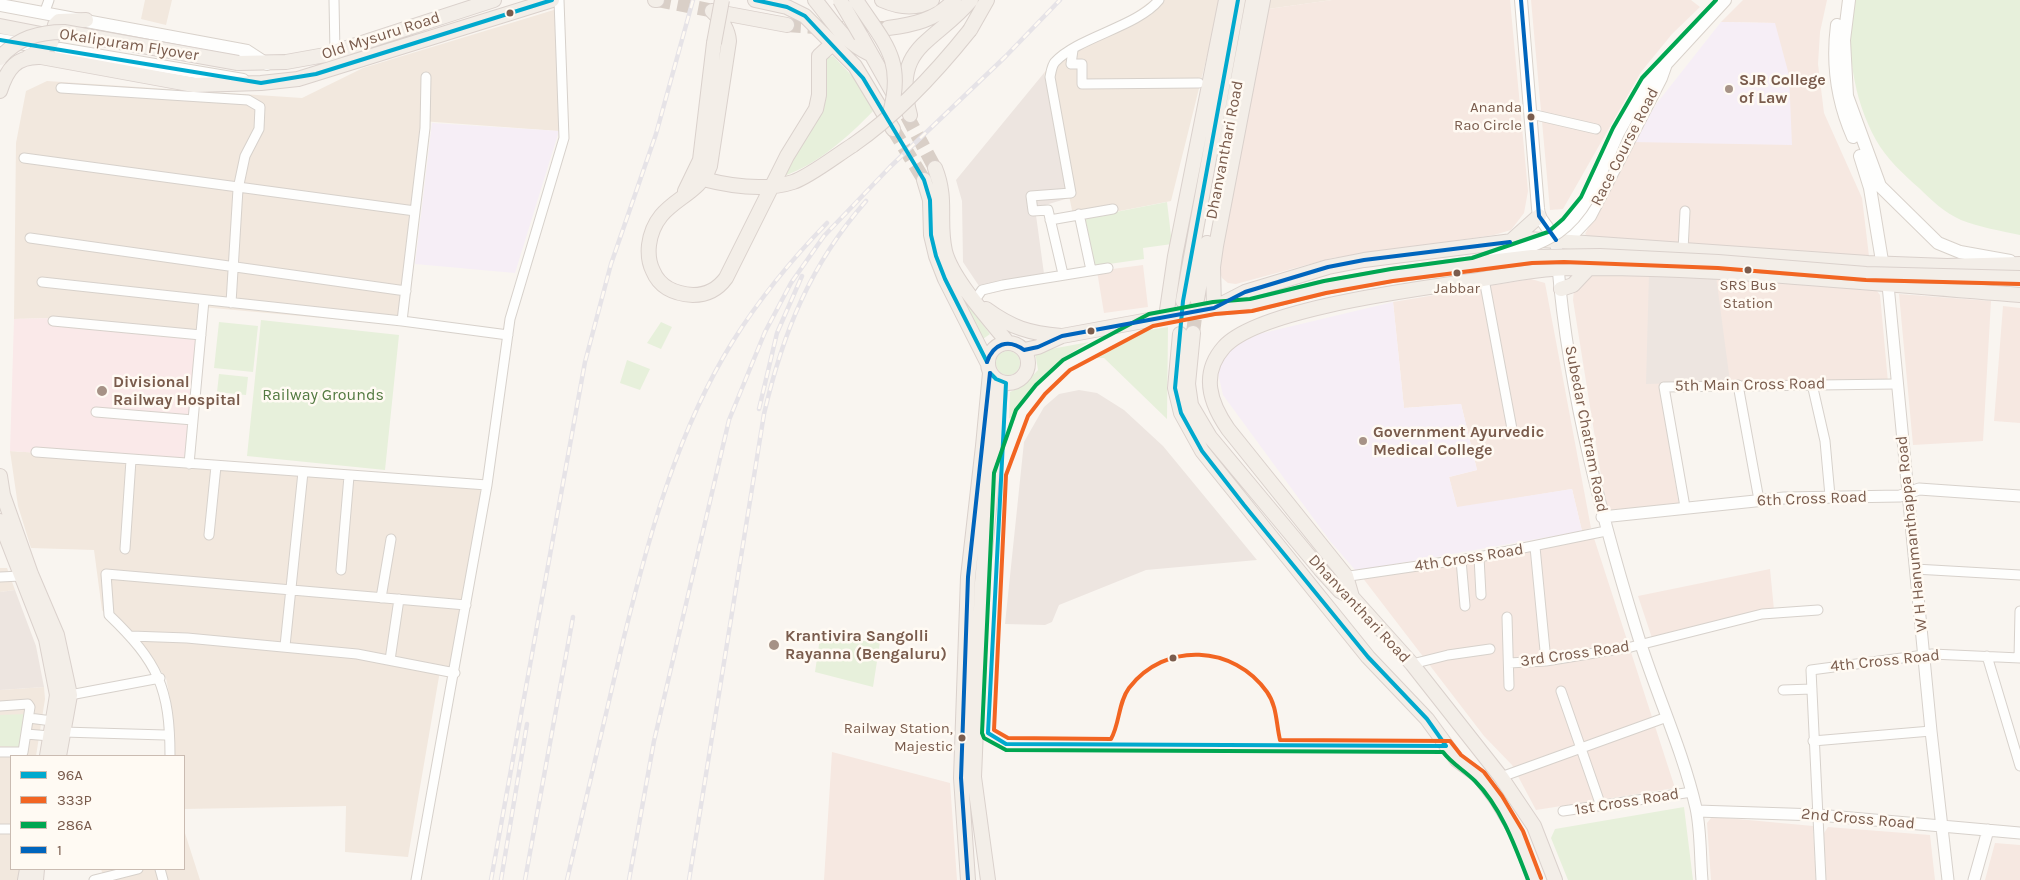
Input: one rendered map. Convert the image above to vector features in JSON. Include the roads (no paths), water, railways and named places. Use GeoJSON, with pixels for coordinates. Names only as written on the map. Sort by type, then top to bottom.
{"type":"FeatureCollection","features":[{"type":"Feature","properties":{"kind":"main road","name":"Old Mysuru Road"},"geometry":{"type":"LineString","coordinates":[[267,64],[311,59],[335,53],[494,0]]}},
{"type":"Feature","properties":{"kind":"main road","name":"Old Mysuru Road"},"geometry":{"type":"LineString","coordinates":[[27,51],[48,59],[194,84],[261,83],[316,74],[552,0]]}},
{"type":"Feature","properties":{"kind":"main road"},"geometry":{"type":"LineString","coordinates":[[754,0],[795,10],[832,44],[863,78],[893,129]]}},
{"type":"Feature","properties":{"kind":"main road"},"geometry":{"type":"LineString","coordinates":[[816,0],[842,35],[856,48],[870,54]]}},
{"type":"Feature","properties":{"kind":"main road"},"geometry":{"type":"LineString","coordinates":[[840,0],[908,116],[905,80],[911,59],[928,38],[971,0]]}},
{"type":"Feature","properties":{"kind":"main road"},"geometry":{"type":"LineString","coordinates":[[856,0],[886,46],[893,62],[897,81],[890,114]]}},
{"type":"Feature","properties":{"kind":"main road"},"geometry":{"type":"LineString","coordinates":[[882,0],[910,6],[919,6],[932,0]]}},
{"type":"Feature","properties":{"kind":"main road"},"geometry":{"type":"LineString","coordinates":[[888,28],[929,19],[954,0]]}},
{"type":"Feature","properties":{"kind":"main road"},"geometry":{"type":"LineString","coordinates":[[700,175],[718,183],[773,186],[794,182],[866,136],[922,85],[970,30],[987,0]]}},
{"type":"Feature","properties":{"kind":"main road"},"geometry":{"type":"LineString","coordinates":[[1166,317],[1175,256],[1226,0]]}},
{"type":"Feature","properties":{"kind":"main road","name":"Dhanvanthari Road"},"geometry":{"type":"LineString","coordinates":[[1199,305],[1238,0]]}},
{"type":"Feature","properties":{"kind":"main road","name":"Dhanvanthari Road"},"geometry":{"type":"LineString","coordinates":[[1199,305],[1253,0]]}},
{"type":"Feature","properties":{"kind":"main road"},"geometry":{"type":"LineString","coordinates":[[1199,305],[1213,267],[1263,0]]}},
{"type":"Feature","properties":{"kind":"main road"},"geometry":{"type":"LineString","coordinates":[[1520,0],[1539,216],[1556,240]]}},
{"type":"Feature","properties":{"kind":"main road","name":"Race Course Road"},"geometry":{"type":"LineString","coordinates":[[1556,240],[1572,235],[1590,216],[1661,78],[1666,64],[1725,0]]}},
{"type":"Feature","properties":{"kind":"main road"},"geometry":{"type":"LineString","coordinates":[[1840,0],[1834,50],[1836,84],[1845,120],[1875,187],[1944,246],[1960,252],[2020,263]]}},
{"type":"Feature","properties":{"kind":"main road"},"geometry":{"type":"LineString","coordinates":[[1849,0],[1844,40],[1848,96],[1875,187]]}},
{"type":"Feature","properties":{"kind":"main road"},"geometry":{"type":"LineString","coordinates":[[787,25],[718,4],[700,160],[700,175],[683,196],[659,217],[650,239],[649,256],[655,277],[665,287],[683,294],[697,295],[715,289],[722,284],[787,156],[816,109],[819,94],[818,56],[832,44]]}},
{"type":"Feature","properties":{"kind":"main road"},"geometry":{"type":"LineString","coordinates":[[0,5],[47,6],[86,20],[247,50],[267,64]]}},
{"type":"Feature","properties":{"kind":"main road"},"geometry":{"type":"LineString","coordinates":[[48,59],[55,25],[64,20],[86,20]]}},
{"type":"Feature","properties":{"kind":"main road"},"geometry":{"type":"LineString","coordinates":[[0,26],[41,34],[44,41],[43,48],[37,54],[0,40]]}},
{"type":"Feature","properties":{"kind":"main road","name":"Okalipuram Flyover"},"geometry":{"type":"LineString","coordinates":[[0,58],[12,46],[26,38],[37,34],[64,32],[238,63],[267,64]]}},
{"type":"Feature","properties":{"kind":"main road"},"geometry":{"type":"LineString","coordinates":[[60,49],[261,83]]}},
{"type":"Feature","properties":{"kind":"main road"},"geometry":{"type":"LineString","coordinates":[[0,91],[13,66],[27,51]]}},
{"type":"Feature","properties":{"kind":"main road"},"geometry":{"type":"LineString","coordinates":[[1473,264],[1542,242],[1568,223],[1586,200],[1619,131],[1647,82],[1666,64]]}},
{"type":"Feature","properties":{"kind":"main road"},"geometry":{"type":"LineString","coordinates":[[935,168],[942,191],[946,253],[959,279],[1008,343]]}},
{"type":"Feature","properties":{"kind":"main road"},"geometry":{"type":"LineString","coordinates":[[924,180],[930,200],[933,246],[945,279],[961,307],[988,368],[1001,382],[982,583],[974,777],[988,880]]}},
{"type":"Feature","properties":{"kind":"main road","name":"W H Hanumanthappa Road"},"geometry":{"type":"LineString","coordinates":[[1875,187],[1888,285]]}},
{"type":"Feature","properties":{"kind":"main road"},"geometry":{"type":"LineString","coordinates":[[1510,242],[1539,216]]}},
{"type":"Feature","properties":{"kind":"main road"},"geometry":{"type":"LineString","coordinates":[[1024,350],[1038,347],[1062,336],[1166,317],[1199,305],[1328,267],[1364,260],[1528,239],[1885,263],[1947,266],[2020,263]]}},
{"type":"Feature","properties":{"kind":"main road"},"geometry":{"type":"LineString","coordinates":[[1199,305],[1251,305],[1319,288],[1392,275],[1532,257],[1600,256],[1718,262],[1866,274],[2020,278]]}},
{"type":"Feature","properties":{"kind":"main road"},"geometry":{"type":"LineString","coordinates":[[1561,289],[1573,286],[1589,268]]}},
{"type":"Feature","properties":{"kind":"main road"},"geometry":{"type":"LineString","coordinates":[[1239,335],[1266,324],[1340,303],[1484,279],[1589,268],[1711,272],[2020,295]]}},
{"type":"Feature","properties":{"kind":"main road"},"geometry":{"type":"LineString","coordinates":[[1319,288],[1317,295],[1310,302],[1253,320],[1225,346],[1213,363],[1209,380],[1215,410],[1228,429],[1346,576],[1352,597]]}},
{"type":"Feature","properties":{"kind":"main road"},"geometry":{"type":"LineString","coordinates":[[974,298],[1014,328],[1035,334],[1062,336]]}},
{"type":"Feature","properties":{"kind":"main road","name":"Dhanvanthari Road"},"geometry":{"type":"LineString","coordinates":[[1534,880],[1517,834],[1497,800],[1479,776],[1451,753],[1427,719],[1368,656],[1202,451],[1181,413],[1175,388],[1187,333],[1188,384],[1191,405],[1217,447],[1340,591],[1352,597],[1412,664],[1500,777],[1534,826],[1555,880]]}},
{"type":"Feature","properties":{"kind":"main road"},"geometry":{"type":"LineString","coordinates":[[968,880],[961,778],[967,585],[988,356],[996,346],[1008,343],[1019,346],[1024,350],[1028,363],[1023,376],[1017,380],[1001,382]]}},
{"type":"Feature","properties":{"kind":"main road"},"geometry":{"type":"LineString","coordinates":[[0,476],[3,495],[28,565],[57,635],[70,695],[47,755]]}},
{"type":"Feature","properties":{"kind":"main road"},"geometry":{"type":"LineString","coordinates":[[0,521],[46,639],[57,695],[52,721],[59,755]]}},
{"type":"Feature","properties":{"kind":"main road"},"geometry":{"type":"LineString","coordinates":[[1451,753],[1471,740]]}},
{"type":"Feature","properties":{"kind":"street"},"geometry":{"type":"LineString","coordinates":[[334,0],[335,53]]}},
{"type":"Feature","properties":{"kind":"street"},"geometry":{"type":"LineString","coordinates":[[416,880],[455,673],[487,485],[510,319],[564,138],[559,0]]}},
{"type":"Feature","properties":{"kind":"street"},"geometry":{"type":"LineString","coordinates":[[1063,274],[1048,210],[1033,211],[1032,196],[1071,192],[1050,77],[1054,63],[1073,50],[1128,22],[1159,0]]}},
{"type":"Feature","properties":{"kind":"street"},"geometry":{"type":"LineString","coordinates":[[1073,50],[1071,64],[1082,64],[1082,84],[1199,83]]}},
{"type":"Feature","properties":{"kind":"street"},"geometry":{"type":"LineString","coordinates":[[402,321],[425,128],[426,77]]}},
{"type":"Feature","properties":{"kind":"street"},"geometry":{"type":"LineString","coordinates":[[62,88],[248,100],[260,107],[259,129],[245,156],[238,188],[231,303]]}},
{"type":"Feature","properties":{"kind":"street"},"geometry":{"type":"LineString","coordinates":[[1531,114],[1596,129]]}},
{"type":"Feature","properties":{"kind":"street"},"geometry":{"type":"LineString","coordinates":[[24,158],[415,211]]}},
{"type":"Feature","properties":{"kind":"street"},"geometry":{"type":"LineString","coordinates":[[1050,220],[1113,209]]}},
{"type":"Feature","properties":{"kind":"street"},"geometry":{"type":"LineString","coordinates":[[1683,250],[1685,211]]}},
{"type":"Feature","properties":{"kind":"street"},"geometry":{"type":"LineString","coordinates":[[1080,214],[1091,270]]}},
{"type":"Feature","properties":{"kind":"street"},"geometry":{"type":"LineString","coordinates":[[30,238],[406,291]]}},
{"type":"Feature","properties":{"kind":"street","name":"Subedar Chatram Road"},"geometry":{"type":"LineString","coordinates":[[1556,240],[1558,270],[1586,448],[1606,531],[1641,644],[1692,792],[1697,811],[1702,880]]}},
{"type":"Feature","properties":{"kind":"street"},"geometry":{"type":"LineString","coordinates":[[974,298],[982,290],[1063,274],[1108,268]]}},
{"type":"Feature","properties":{"kind":"street"},"geometry":{"type":"LineString","coordinates":[[1484,279],[1512,428]]}},
{"type":"Feature","properties":{"kind":"street"},"geometry":{"type":"LineString","coordinates":[[42,282],[402,321],[508,335]]}},
{"type":"Feature","properties":{"kind":"street","name":"W H Hanumanthappa Road"},"geometry":{"type":"LineString","coordinates":[[1888,285],[1896,384],[1948,880]]}},
{"type":"Feature","properties":{"kind":"street"},"geometry":{"type":"LineString","coordinates":[[189,464],[204,300]]}},
{"type":"Feature","properties":{"kind":"street"},"geometry":{"type":"LineString","coordinates":[[54,321],[201,334]]}},
{"type":"Feature","properties":{"kind":"street"},"geometry":{"type":"LineString","coordinates":[[1812,384],[1825,441],[1830,496]]}},
{"type":"Feature","properties":{"kind":"street","name":"5th Main Cross Road"},"geometry":{"type":"LineString","coordinates":[[1685,507],[1664,387],[1896,384]]}},
{"type":"Feature","properties":{"kind":"street"},"geometry":{"type":"LineString","coordinates":[[1738,385],[1759,500]]}},
{"type":"Feature","properties":{"kind":"street"},"geometry":{"type":"LineString","coordinates":[[96,412],[193,420]]}},
{"type":"Feature","properties":{"kind":"street"},"geometry":{"type":"LineString","coordinates":[[36,452],[487,485]]}},
{"type":"Feature","properties":{"kind":"street"},"geometry":{"type":"LineString","coordinates":[[125,549],[131,460]]}},
{"type":"Feature","properties":{"kind":"street"},"geometry":{"type":"LineString","coordinates":[[210,535],[216,466]]}},
{"type":"Feature","properties":{"kind":"street"},"geometry":{"type":"LineString","coordinates":[[285,646],[303,472]]}},
{"type":"Feature","properties":{"kind":"street"},"geometry":{"type":"LineString","coordinates":[[342,570],[349,476]]}},
{"type":"Feature","properties":{"kind":"street","name":"6th Cross Road"},"geometry":{"type":"LineString","coordinates":[[1602,517],[1759,500],[1830,496],[1900,496],[1919,489],[2020,496]]}},
{"type":"Feature","properties":{"kind":"street","name":"4th Cross Road"},"geometry":{"type":"LineString","coordinates":[[1333,583],[1346,576],[1480,558],[1606,531]]}},
{"type":"Feature","properties":{"kind":"street"},"geometry":{"type":"LineString","coordinates":[[382,598],[390,539]]}},
{"type":"Feature","properties":{"kind":"street"},"geometry":{"type":"LineString","coordinates":[[1535,547],[1546,660]]}},
{"type":"Feature","properties":{"kind":"street"},"geometry":{"type":"LineString","coordinates":[[1480,558],[1481,595]]}},
{"type":"Feature","properties":{"kind":"street"},"geometry":{"type":"LineString","coordinates":[[1461,560],[1465,606]]}},
{"type":"Feature","properties":{"kind":"street"},"geometry":{"type":"LineString","coordinates":[[1915,568],[2020,575]]}},
{"type":"Feature","properties":{"kind":"street"},"geometry":{"type":"LineString","coordinates":[[170,755],[170,718],[160,678],[131,636],[109,615],[106,574],[466,605]]}},
{"type":"Feature","properties":{"kind":"street"},"geometry":{"type":"LineString","coordinates":[[0,577],[21,576]]}},
{"type":"Feature","properties":{"kind":"street"},"geometry":{"type":"LineString","coordinates":[[390,660],[399,599]]}},
{"type":"Feature","properties":{"kind":"street","name":"3rd Cross Road"},"geometry":{"type":"LineString","coordinates":[[1509,663],[1546,660],[1641,644],[1762,614],[1818,610]]}},
{"type":"Feature","properties":{"kind":"street"},"geometry":{"type":"LineString","coordinates":[[2019,658],[2020,611]]}},
{"type":"Feature","properties":{"kind":"street"},"geometry":{"type":"LineString","coordinates":[[1507,618],[1509,686]]}},
{"type":"Feature","properties":{"kind":"street"},"geometry":{"type":"LineString","coordinates":[[131,636],[187,638],[356,654],[455,673]]}},
{"type":"Feature","properties":{"kind":"street"},"geometry":{"type":"LineString","coordinates":[[1412,664],[1448,655],[1490,649]]}},
{"type":"Feature","properties":{"kind":"street","name":"4th Cross Road"},"geometry":{"type":"LineString","coordinates":[[1812,689],[1811,670],[1924,654],[2019,658]]}},
{"type":"Feature","properties":{"kind":"street"},"geometry":{"type":"LineString","coordinates":[[1987,656],[2017,745],[2020,766]]}},
{"type":"Feature","properties":{"kind":"street"},"geometry":{"type":"LineString","coordinates":[[70,695],[160,678]]}},
{"type":"Feature","properties":{"kind":"street"},"geometry":{"type":"LineString","coordinates":[[1783,690],[1812,689],[1821,880]]}},
{"type":"Feature","properties":{"kind":"street"},"geometry":{"type":"LineString","coordinates":[[1561,691],[1601,806]]}},
{"type":"Feature","properties":{"kind":"street"},"geometry":{"type":"LineString","coordinates":[[0,706],[29,704],[29,718],[22,753],[0,752]]}},
{"type":"Feature","properties":{"kind":"street"},"geometry":{"type":"LineString","coordinates":[[1500,777],[1667,717]]}},
{"type":"Feature","properties":{"kind":"street"},"geometry":{"type":"LineString","coordinates":[[29,718],[52,721]]}},
{"type":"Feature","properties":{"kind":"street"},"geometry":{"type":"LineString","coordinates":[[1813,741],[1931,731]]}},
{"type":"Feature","properties":{"kind":"street"},"geometry":{"type":"LineString","coordinates":[[26,734],[165,735]]}},
{"type":"Feature","properties":{"kind":"street","name":"1st Cross Road"},"geometry":{"type":"LineString","coordinates":[[1563,811],[1692,792]]}},
{"type":"Feature","properties":{"kind":"street","name":"2nd Cross Road"},"geometry":{"type":"LineString","coordinates":[[1697,811],[1818,815],[2020,834]]}},
{"type":"Feature","properties":{"kind":"street"},"geometry":{"type":"LineString","coordinates":[[1974,880],[1988,830]]}},
{"type":"Feature","properties":{"kind":"street"},"geometry":{"type":"LineString","coordinates":[[94,880],[134,870]]}},
{"type":"Feature","properties":{"kind":"tunnel"},"geometry":{"type":"LineString","coordinates":[[657,0],[709,10]]}},
{"type":"Feature","properties":{"kind":"tunnel"},"geometry":{"type":"LineString","coordinates":[[787,25],[830,28],[884,28]]}},
{"type":"Feature","properties":{"kind":"tunnel"},"geometry":{"type":"LineString","coordinates":[[907,116],[935,168]]}},
{"type":"Feature","properties":{"kind":"tunnel"},"geometry":{"type":"LineString","coordinates":[[893,129],[924,180]]}},
{"type":"Feature","properties":{"kind":"tunnel"},"geometry":{"type":"LineString","coordinates":[[1193,333],[1197,301]]}},
{"type":"Feature","properties":{"kind":"railway"},"geometry":{"type":"LineString","coordinates":[[491,880],[585,362],[611,264],[656,134],[693,0]]}},
{"type":"Feature","properties":{"kind":"railway"},"geometry":{"type":"LineString","coordinates":[[629,880],[654,741],[729,420],[765,332],[791,283],[824,236],[890,167],[1005,57],[1060,0]]}},
{"type":"Feature","properties":{"kind":"railway"},"geometry":{"type":"LineString","coordinates":[[689,880],[764,414],[780,355],[801,301],[829,250],[866,201]]}},
{"type":"Feature","properties":{"kind":"railway"},"geometry":{"type":"LineString","coordinates":[[567,880],[624,637],[655,523],[680,448],[713,375],[743,325],[777,279],[827,223]]}},
{"type":"Feature","properties":{"kind":"railway"},"geometry":{"type":"LineString","coordinates":[[759,409],[777,333],[802,276]]}},
{"type":"Feature","properties":{"kind":"railway"},"geometry":{"type":"LineString","coordinates":[[525,880],[573,617]]}},
{"type":"Feature","properties":{"kind":"railway"},"geometry":{"type":"LineString","coordinates":[[501,880],[527,724]]}},
{"type":"Feature","properties":{"kind":"place","name":"SJR College of Law"},"geometry":{"type":"Point","coordinates":[1729,89]}},
{"type":"Feature","properties":{"kind":"place","name":"Ananda Rao Circle"},"geometry":{"type":"Point","coordinates":[1531,117]}},
{"type":"Feature","properties":{"kind":"place","name":"SRS Bus Station"},"geometry":{"type":"Point","coordinates":[1748,270]}},
{"type":"Feature","properties":{"kind":"place","name":"Jabbar"},"geometry":{"type":"Point","coordinates":[1457,273]}},
{"type":"Feature","properties":{"kind":"place","name":"Divisional Railway Hospital"},"geometry":{"type":"Point","coordinates":[102,391]}},
{"type":"Feature","properties":{"kind":"place","name":"Government Ayurvedic Medical College"},"geometry":{"type":"Point","coordinates":[1363,441]}},
{"type":"Feature","properties":{"kind":"place","name":"Krantivira Sangolli Rayanna (Bengaluru)"},"geometry":{"type":"Point","coordinates":[774,645]}},
{"type":"Feature","properties":{"kind":"place","name":"Railway Station, Majestic"},"geometry":{"type":"Point","coordinates":[962,738]}},
{"type":"Feature","properties":{"kind":"park label","name":"Railway Grounds"},"geometry":{"type":"Point","coordinates":[323,395]}}]}
